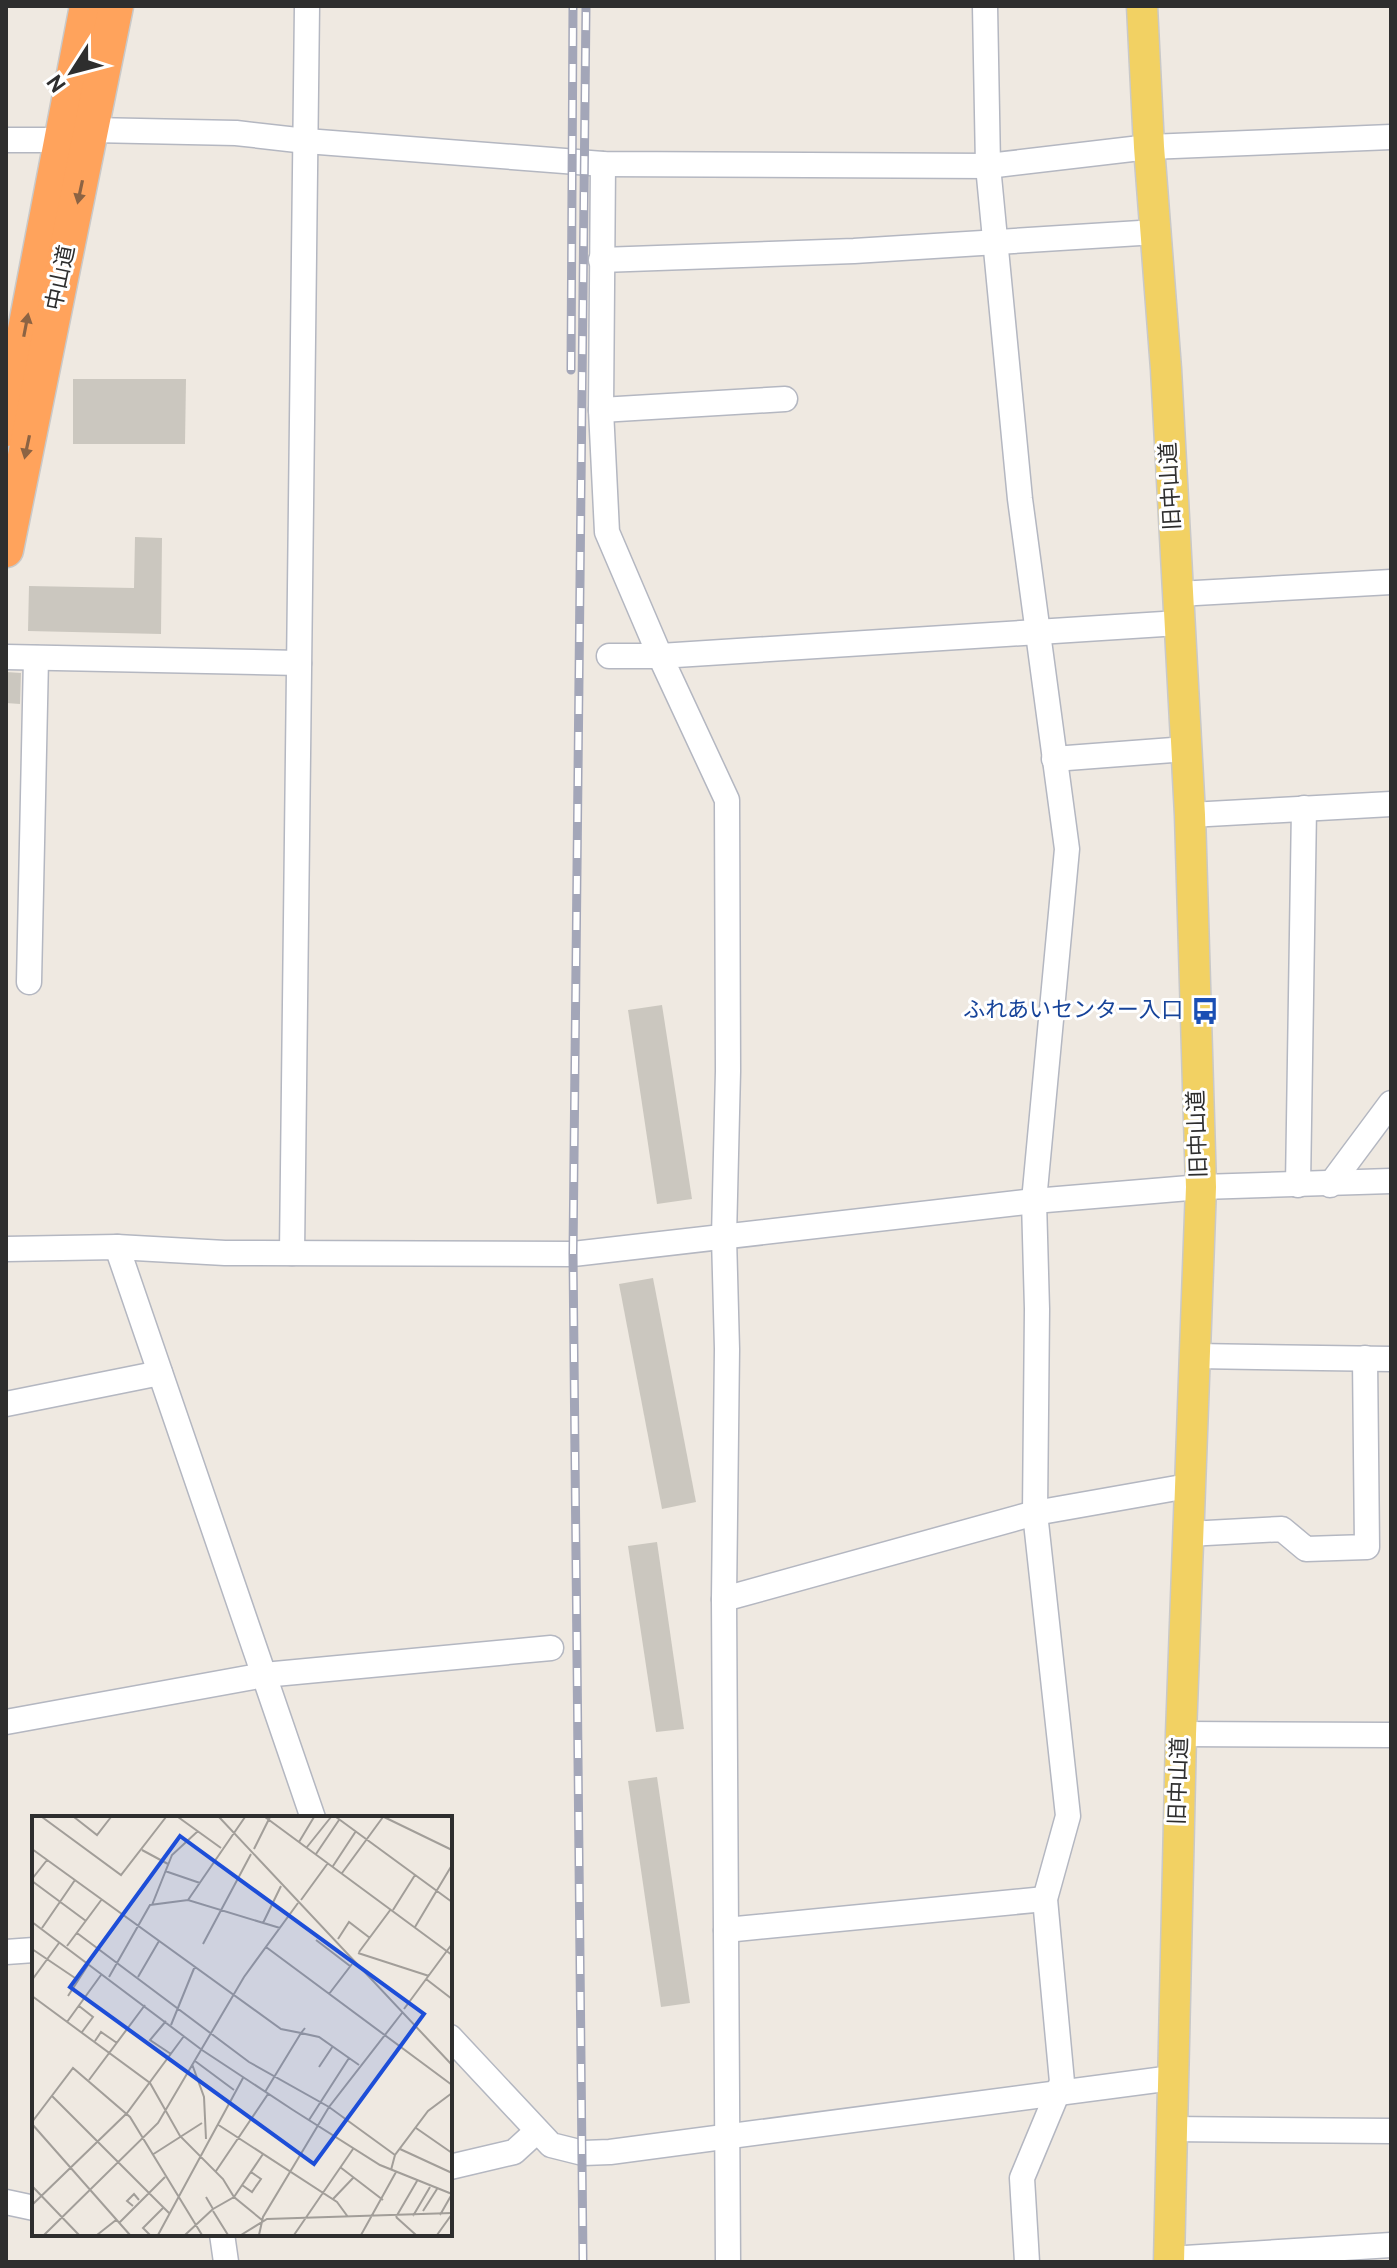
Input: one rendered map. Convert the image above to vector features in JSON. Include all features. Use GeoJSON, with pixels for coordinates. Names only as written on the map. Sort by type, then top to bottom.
{"type":"FeatureCollection","features":[{"type":"Feature","properties":{"kind":"highway","name":"中山道"},"geometry":{"type":"LineString","coordinates":[[6,550],[77,135],[87,6]]}},
{"type":"Feature","properties":{"kind":"highway","name":"中山道"},"geometry":{"type":"LineString","coordinates":[[6,429],[77,135],[116,6]]}},
{"type":"Feature","properties":{"kind":"main road","name":"旧中山道"},"geometry":{"type":"LineString","coordinates":[[1142,6],[1190,815],[1201,1187],[1188,1486],[1169,2261]]}},
{"type":"Feature","properties":{"kind":"street"},"geometry":{"type":"LineString","coordinates":[[292,1253],[307,6]]}},
{"type":"Feature","properties":{"kind":"street"},"geometry":{"type":"LineString","coordinates":[[985,6],[988,166],[1027,564],[1067,849],[1034,1201],[1037,1309],[1035,1513],[1068,1816],[1045,1899],[1062,2082],[1022,2178],[1027,2262]]}},
{"type":"Feature","properties":{"kind":"street"},"geometry":{"type":"LineString","coordinates":[[6,140],[77,135],[236,133],[603,164],[988,166],[1149,147],[1391,137]]}},
{"type":"Feature","properties":{"kind":"street"},"geometry":{"type":"LineString","coordinates":[[603,164],[601,410],[607,532],[727,800],[724,1599],[728,2262]]}},
{"type":"Feature","properties":{"kind":"street"},"geometry":{"type":"LineString","coordinates":[[601,260],[854,251],[1156,232]]}},
{"type":"Feature","properties":{"kind":"street"},"geometry":{"type":"LineString","coordinates":[[601,410],[785,399]]}},
{"type":"Feature","properties":{"kind":"street"},"geometry":{"type":"LineString","coordinates":[[609,656],[660,656],[1037,631],[1178,608],[1391,582]]}},
{"type":"Feature","properties":{"kind":"street"},"geometry":{"type":"LineString","coordinates":[[6,657],[299,663]]}},
{"type":"Feature","properties":{"kind":"street"},"geometry":{"type":"LineString","coordinates":[[29,982],[36,658]]}},
{"type":"Feature","properties":{"kind":"street"},"geometry":{"type":"LineString","coordinates":[[1054,759],[1186,749]]}},
{"type":"Feature","properties":{"kind":"street"},"geometry":{"type":"LineString","coordinates":[[1190,815],[1391,804]]}},
{"type":"Feature","properties":{"kind":"street"},"geometry":{"type":"LineString","coordinates":[[1298,1185],[1304,808]]}},
{"type":"Feature","properties":{"kind":"street"},"geometry":{"type":"LineString","coordinates":[[1330,1185],[1391,1103]]}},
{"type":"Feature","properties":{"kind":"street"},"geometry":{"type":"LineString","coordinates":[[6,1249],[117,1247],[292,1253],[573,1254],[1034,1201],[1201,1187],[1391,1181]]}},
{"type":"Feature","properties":{"kind":"street"},"geometry":{"type":"LineString","coordinates":[[117,1247],[312,1816]]}},
{"type":"Feature","properties":{"kind":"street"},"geometry":{"type":"LineString","coordinates":[[1196,1356],[1391,1359]]}},
{"type":"Feature","properties":{"kind":"street"},"geometry":{"type":"LineString","coordinates":[[1188,1534],[1282,1529],[1306,1549],[1367,1547],[1365,1358]]}},
{"type":"Feature","properties":{"kind":"street"},"geometry":{"type":"LineString","coordinates":[[6,1404],[160,1373]]}},
{"type":"Feature","properties":{"kind":"street"},"geometry":{"type":"LineString","coordinates":[[724,1599],[1035,1513],[1188,1486]]}},
{"type":"Feature","properties":{"kind":"street"},"geometry":{"type":"LineString","coordinates":[[6,1722],[264,1675],[551,1648]]}},
{"type":"Feature","properties":{"kind":"street"},"geometry":{"type":"LineString","coordinates":[[1181,1734],[1391,1735]]}},
{"type":"Feature","properties":{"kind":"street"},"geometry":{"type":"LineString","coordinates":[[726,1930],[1045,1899]]}},
{"type":"Feature","properties":{"kind":"street"},"geometry":{"type":"LineString","coordinates":[[6,1952],[32,1950]]}},
{"type":"Feature","properties":{"kind":"street"},"geometry":{"type":"LineString","coordinates":[[452,2039],[537,2131],[557,2148],[583,2153],[610,2152],[1172,2078]]}},
{"type":"Feature","properties":{"kind":"street"},"geometry":{"type":"LineString","coordinates":[[1170,2129],[1391,2131]]}},
{"type":"Feature","properties":{"kind":"street"},"geometry":{"type":"LineString","coordinates":[[452,2167],[514,2152],[537,2131]]}},
{"type":"Feature","properties":{"kind":"street"},"geometry":{"type":"LineString","coordinates":[[6,2202],[32,2208]]}},
{"type":"Feature","properties":{"kind":"street"},"geometry":{"type":"LineString","coordinates":[[222,2236],[226,2262]]}},
{"type":"Feature","properties":{"kind":"street"},"geometry":{"type":"LineString","coordinates":[[1169,2261],[1326,2256],[1391,2245]]}},
{"type":"Feature","properties":{"kind":"building"},"geometry":{"type":"Polygon","coordinates":[[[73,379],[186,379],[185,444],[73,444],[73,379]]]}},
{"type":"Feature","properties":{"kind":"building"},"geometry":{"type":"Polygon","coordinates":[[[135,537],[162,538],[161,634],[28,631],[29,586],[134,588],[135,537]]]}},
{"type":"Feature","properties":{"kind":"building"},"geometry":{"type":"Polygon","coordinates":[[[6,672],[21,673],[20,704],[6,703],[6,672]]]}},
{"type":"Feature","properties":{"kind":"building"},"geometry":{"type":"Polygon","coordinates":[[[662,1005],[692,1199],[657,1204],[628,1010],[662,1005]]]}},
{"type":"Feature","properties":{"kind":"building"},"geometry":{"type":"Polygon","coordinates":[[[653,1278],[696,1502],[662,1509],[619,1284],[653,1278]]]}},
{"type":"Feature","properties":{"kind":"building"},"geometry":{"type":"Polygon","coordinates":[[[657,1542],[684,1729],[656,1732],[628,1546],[657,1542]]]}},
{"type":"Feature","properties":{"kind":"building"},"geometry":{"type":"Polygon","coordinates":[[[657,1777],[690,2003],[661,2007],[628,1781],[657,1777]]]}},
{"type":"Feature","properties":{"kind":"railway"},"geometry":{"type":"LineString","coordinates":[[571,370],[573,6]]}},
{"type":"Feature","properties":{"kind":"railway"},"geometry":{"type":"LineString","coordinates":[[583,2262],[573,1254],[586,6]]}},
{"type":"Feature","properties":{"kind":"place","name":"ふれあいセンター入口"},"geometry":{"type":"Point","coordinates":[1205,1011]}}]}
